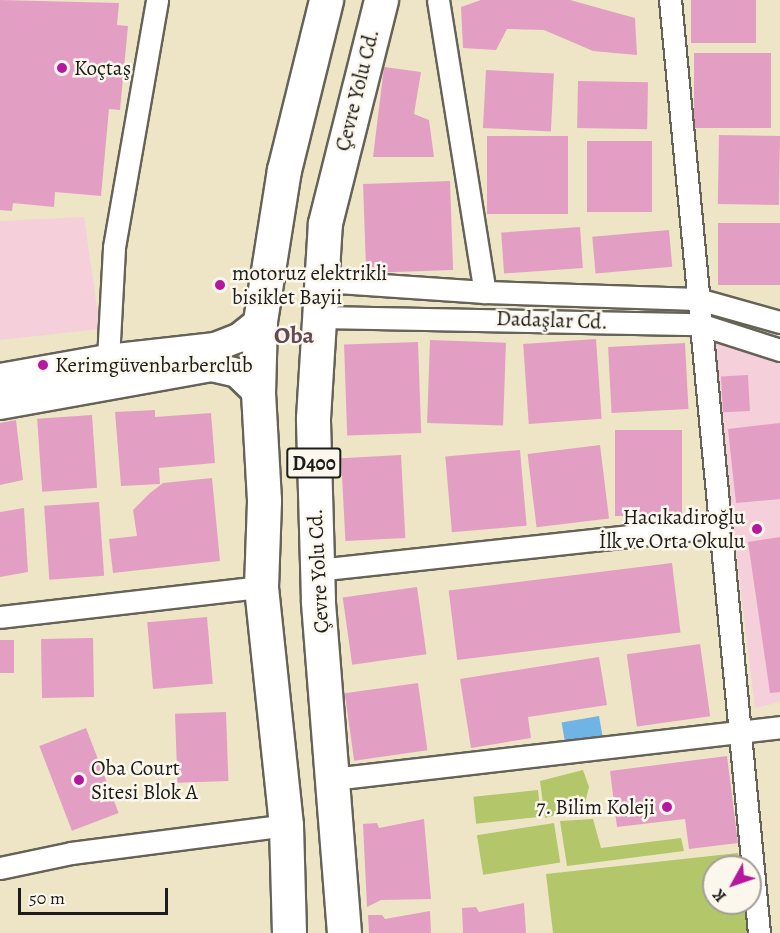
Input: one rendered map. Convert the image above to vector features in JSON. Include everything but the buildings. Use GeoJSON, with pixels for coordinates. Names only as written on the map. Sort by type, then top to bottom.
{"type":"FeatureCollection","features":[{"type":"Feature","properties":{"kind":"highway","name":"D400"},"geometry":{"type":"LineString","coordinates":[[289,933],[286,825],[261,587],[264,500],[258,393],[260,321],[284,170],[326,0]]}},
{"type":"Feature","properties":{"kind":"highway","name":"Çevre Yolu Cd."},"geometry":{"type":"LineString","coordinates":[[344,933],[317,570],[312,418],[321,316],[325,223],[381,0]]}},
{"type":"Feature","properties":{"kind":"street"},"geometry":{"type":"LineString","coordinates":[[108,359],[114,247],[158,0]]}},
{"type":"Feature","properties":{"kind":"street"},"geometry":{"type":"LineString","coordinates":[[438,0],[485,292]]}},
{"type":"Feature","properties":{"kind":"street"},"geometry":{"type":"LineString","coordinates":[[670,0],[699,324],[741,731],[759,933]]}},
{"type":"Feature","properties":{"kind":"street","name":"Dadaşlar Cd."},"geometry":{"type":"LineString","coordinates":[[323,281],[485,292],[698,299],[780,322]]}},
{"type":"Feature","properties":{"kind":"street","name":"Dadaşlar Cd."},"geometry":{"type":"LineString","coordinates":[[321,316],[699,324],[780,350]]}},
{"type":"Feature","properties":{"kind":"street"},"geometry":{"type":"LineString","coordinates":[[0,378],[108,359],[215,346],[239,338],[260,321]]}},
{"type":"Feature","properties":{"kind":"street"},"geometry":{"type":"LineString","coordinates":[[0,405],[212,367],[237,373],[258,393]]}},
{"type":"Feature","properties":{"kind":"street"},"geometry":{"type":"LineString","coordinates":[[317,570],[719,526]]}},
{"type":"Feature","properties":{"kind":"street"},"geometry":{"type":"LineString","coordinates":[[0,617],[261,587]]}},
{"type":"Feature","properties":{"kind":"street"},"geometry":{"type":"LineString","coordinates":[[332,779],[780,727]]}},
{"type":"Feature","properties":{"kind":"street"},"geometry":{"type":"LineString","coordinates":[[0,868],[71,853],[286,825]]}},
{"type":"Feature","properties":{"kind":"shaded area"},"geometry":{"type":"Polygon","coordinates":[[[84,217],[100,329],[0,340],[0,221],[84,217]]]}},
{"type":"Feature","properties":{"kind":"shaded area","name":"Hacıkadiroğlu İlk ve Orta Okulu"},"geometry":{"type":"Polygon","coordinates":[[[710,335],[780,356],[780,702],[755,708],[710,335]]]}},
{"type":"Feature","properties":{"kind":"green space"},"geometry":{"type":"Polygon","coordinates":[[[583,770],[589,787],[584,807],[545,818],[540,781],[583,770]]]}},
{"type":"Feature","properties":{"kind":"green space"},"geometry":{"type":"Polygon","coordinates":[[[538,790],[541,817],[476,824],[473,797],[538,790]]]}},
{"type":"Feature","properties":{"kind":"green space"},"geometry":{"type":"Polygon","coordinates":[[[593,819],[601,848],[681,838],[684,851],[567,866],[560,821],[593,819]]]}},
{"type":"Feature","properties":{"kind":"green space"},"geometry":{"type":"Polygon","coordinates":[[[554,823],[560,863],[483,875],[477,835],[554,823]]]}},
{"type":"Feature","properties":{"kind":"green space"},"geometry":{"type":"Polygon","coordinates":[[[702,857],[702,915],[745,915],[747,933],[553,933],[546,874],[702,857]]]}},
{"type":"Feature","properties":{"kind":"water"},"geometry":{"type":"Polygon","coordinates":[[[599,716],[603,739],[566,745],[562,723],[599,716]]]}},
{"type":"Feature","properties":{"kind":"place","name":"Koçtaş"},"geometry":{"type":"Point","coordinates":[62,68]}},
{"type":"Feature","properties":{"kind":"place","name":"motoruz elektrikli bisiklet Bayii"},"geometry":{"type":"Point","coordinates":[220,285]}},
{"type":"Feature","properties":{"kind":"place","name":"Kerimgüvenbarberclub"},"geometry":{"type":"Point","coordinates":[43,365]}},
{"type":"Feature","properties":{"kind":"place","name":"Hacıkadiroğlu İlk ve Orta Okulu"},"geometry":{"type":"Point","coordinates":[757,529]}},
{"type":"Feature","properties":{"kind":"place","name":"Oba Court Sitesi Blok A"},"geometry":{"type":"Point","coordinates":[79,780]}},
{"type":"Feature","properties":{"kind":"place","name":"7. Bilim Koleji"},"geometry":{"type":"Point","coordinates":[667,807]}},
{"type":"Feature","properties":{"kind":"district","name":"Oba"},"geometry":{"type":"Point","coordinates":[294,336]}}]}
